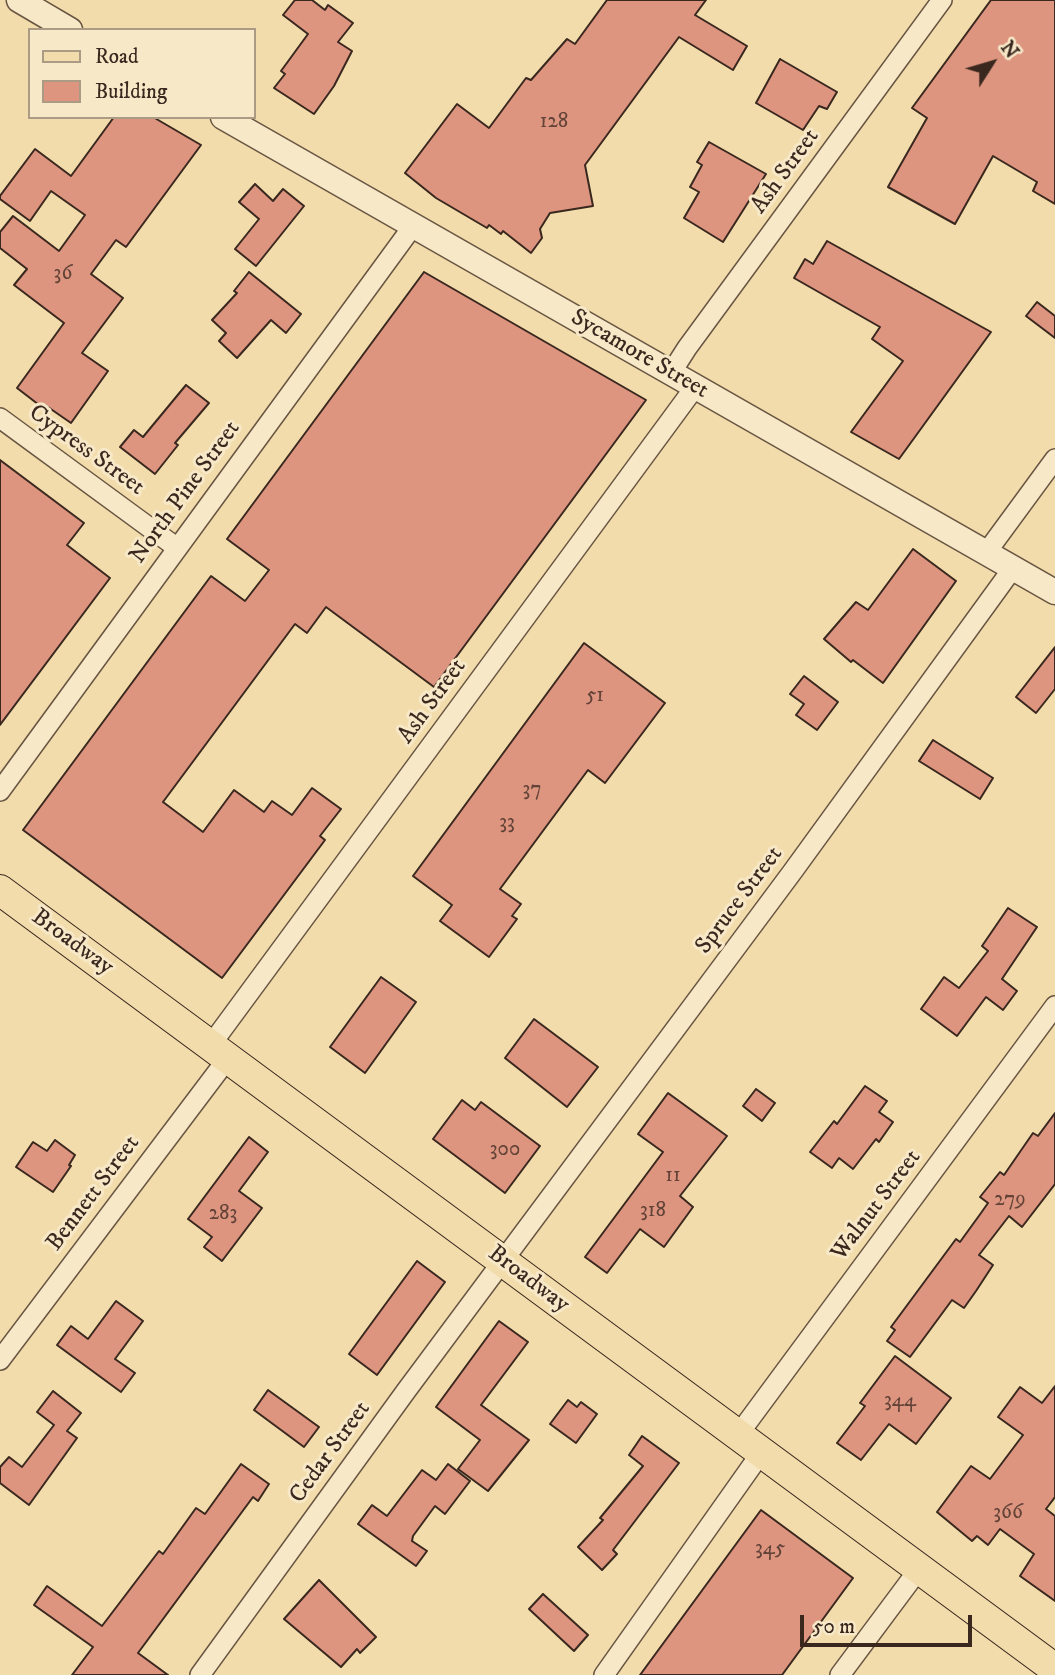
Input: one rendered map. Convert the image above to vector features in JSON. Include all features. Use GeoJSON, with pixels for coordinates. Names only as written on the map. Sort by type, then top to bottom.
{"type":"FeatureCollection","features":[{"type":"Feature","properties":{"kind":"main road","name":"Broadway"},"geometry":{"type":"LineString","coordinates":[[0,890],[1055,1669]]}},
{"type":"Feature","properties":{"kind":"street"},"geometry":{"type":"LineString","coordinates":[[0,8],[18,0],[67,28]]}},
{"type":"Feature","properties":{"kind":"street","name":"Ash Street"},"geometry":{"type":"LineString","coordinates":[[671,373],[942,0]]}},
{"type":"Feature","properties":{"kind":"street","name":"Sycamore Street"},"geometry":{"type":"LineString","coordinates":[[226,119],[1055,592]]}},
{"type":"Feature","properties":{"kind":"street","name":"North Pine Street"},"geometry":{"type":"LineString","coordinates":[[0,791],[413,226]]}},
{"type":"Feature","properties":{"kind":"street","name":"Ash Street"},"geometry":{"type":"LineString","coordinates":[[219,1052],[695,387]]}},
{"type":"Feature","properties":{"kind":"street","name":"Cypress Street"},"geometry":{"type":"LineString","coordinates":[[0,418],[176,547]]}},
{"type":"Feature","properties":{"kind":"street"},"geometry":{"type":"LineString","coordinates":[[986,553],[1055,459]]}},
{"type":"Feature","properties":{"kind":"street","name":"Spruce Street"},"geometry":{"type":"LineString","coordinates":[[503,1261],[793,871],[1013,568]]}},
{"type":"Feature","properties":{"kind":"street","name":"Walnut Street"},"geometry":{"type":"LineString","coordinates":[[604,1675],[749,1444],[1055,1006]]}},
{"type":"Feature","properties":{"kind":"street","name":"Bennett Street"},"geometry":{"type":"LineString","coordinates":[[0,1360],[219,1052]]}},
{"type":"Feature","properties":{"kind":"street","name":"Cedar Street"},"geometry":{"type":"LineString","coordinates":[[200,1675],[503,1261]]}},
{"type":"Feature","properties":{"kind":"street"},"geometry":{"type":"LineString","coordinates":[[840,1675],[919,1569]]}},
{"type":"Feature","properties":{"kind":"building"},"geometry":{"type":"Polygon","coordinates":[[[295,0],[312,0],[325,10],[328,5],[353,23],[338,42],[352,51],[334,86],[314,114],[274,88],[285,74],[281,71],[308,34],[283,15],[295,0]]]}},
{"type":"Feature","properties":{"kind":"building"},"geometry":{"type":"Polygon","coordinates":[[[607,0],[706,0],[695,15],[747,46],[733,70],[679,37],[585,165],[593,206],[550,213],[540,229],[542,238],[531,253],[503,231],[501,234],[489,225],[487,228],[436,198],[405,173],[457,104],[489,128],[526,78],[531,80],[567,39],[575,44],[607,0]]]}},
{"type":"Feature","properties":{"kind":"building"},"geometry":{"type":"Polygon","coordinates":[[[991,0],[1055,0],[1055,204],[1033,191],[1037,182],[993,156],[955,224],[888,187],[927,118],[912,108],[991,0]]]}},
{"type":"Feature","properties":{"kind":"building"},"geometry":{"type":"Polygon","coordinates":[[[780,59],[837,92],[827,109],[819,106],[803,130],[756,103],[780,59]]]}},
{"type":"Feature","properties":{"kind":"building"},"geometry":{"type":"Polygon","coordinates":[[[113,119],[156,119],[201,145],[126,247],[116,240],[91,274],[123,298],[82,353],[108,371],[71,423],[45,405],[43,408],[17,388],[64,323],[14,285],[27,269],[0,248],[0,232],[13,216],[59,251],[85,215],[51,191],[30,221],[0,199],[0,196],[35,149],[71,176],[113,119]]]}},
{"type":"Feature","properties":{"kind":"building"},"geometry":{"type":"Polygon","coordinates":[[[709,142],[766,174],[723,242],[684,218],[699,192],[690,187],[702,165],[697,162],[709,142]]]}},
{"type":"Feature","properties":{"kind":"building"},"geometry":{"type":"Polygon","coordinates":[[[255,184],[273,201],[283,189],[304,206],[256,266],[235,249],[259,219],[239,202],[255,184]]]}},
{"type":"Feature","properties":{"kind":"building"},"geometry":{"type":"Polygon","coordinates":[[[827,241],[991,332],[899,459],[851,432],[903,361],[872,339],[880,327],[794,278],[805,259],[813,264],[827,241]]]}},
{"type":"Feature","properties":{"kind":"building"},"geometry":{"type":"Polygon","coordinates":[[[249,272],[301,314],[286,333],[271,320],[237,358],[219,341],[226,333],[212,320],[237,293],[234,291],[249,272]]]}},
{"type":"Feature","properties":{"kind":"building"},"geometry":{"type":"Polygon","coordinates":[[[424,272],[646,400],[434,687],[326,607],[307,633],[295,624],[163,802],[203,832],[234,790],[264,812],[272,801],[292,815],[312,788],[341,809],[320,836],[325,840],[222,978],[23,830],[211,576],[245,601],[269,570],[227,539],[424,272]]]}},
{"type":"Feature","properties":{"kind":"building"},"geometry":{"type":"Polygon","coordinates":[[[1037,302],[1055,316],[1055,338],[1026,316],[1037,302]]]}},
{"type":"Feature","properties":{"kind":"building"},"geometry":{"type":"Polygon","coordinates":[[[186,385],[209,403],[175,443],[178,445],[155,474],[120,447],[134,430],[143,437],[186,385]]]}},
{"type":"Feature","properties":{"kind":"building"},"geometry":{"type":"Polygon","coordinates":[[[0,460],[84,523],[67,545],[110,578],[0,725],[0,460]]]}},
{"type":"Feature","properties":{"kind":"building"},"geometry":{"type":"Polygon","coordinates":[[[913,549],[956,581],[883,683],[853,660],[851,662],[824,639],[856,602],[868,610],[913,549]]]}},
{"type":"Feature","properties":{"kind":"building"},"geometry":{"type":"Polygon","coordinates":[[[584,643],[665,703],[605,783],[588,770],[500,889],[521,904],[512,916],[517,919],[489,957],[440,921],[452,905],[413,876],[584,643]]]}},
{"type":"Feature","properties":{"kind":"building"},"geometry":{"type":"Polygon","coordinates":[[[1055,647],[1055,689],[1036,713],[1016,697],[1055,647]]]}},
{"type":"Feature","properties":{"kind":"building"},"geometry":{"type":"Polygon","coordinates":[[[804,676],[838,702],[817,730],[796,715],[804,704],[790,694],[804,676]]]}},
{"type":"Feature","properties":{"kind":"building"},"geometry":{"type":"Polygon","coordinates":[[[933,740],[993,778],[980,799],[919,761],[933,740]]]}},
{"type":"Feature","properties":{"kind":"building"},"geometry":{"type":"Polygon","coordinates":[[[1008,908],[1037,927],[1002,979],[1017,991],[1003,1010],[986,997],[957,1036],[921,1009],[944,977],[959,988],[988,951],[982,946],[1008,908]]]}},
{"type":"Feature","properties":{"kind":"building"},"geometry":{"type":"Polygon","coordinates":[[[381,977],[416,1002],[365,1073],[330,1047],[381,977]]]}},
{"type":"Feature","properties":{"kind":"building"},"geometry":{"type":"Polygon","coordinates":[[[534,1019],[598,1067],[567,1107],[505,1058],[534,1019]]]}},
{"type":"Feature","properties":{"kind":"building"},"geometry":{"type":"Polygon","coordinates":[[[865,1086],[887,1101],[879,1112],[893,1122],[879,1142],[876,1139],[853,1169],[839,1158],[832,1168],[810,1152],[834,1121],[837,1124],[865,1086]]]}},
{"type":"Feature","properties":{"kind":"building"},"geometry":{"type":"Polygon","coordinates":[[[756,1089],[775,1103],[762,1121],[743,1106],[756,1089]]]}},
{"type":"Feature","properties":{"kind":"building"},"geometry":{"type":"Polygon","coordinates":[[[668,1093],[727,1136],[680,1196],[693,1207],[664,1247],[640,1229],[607,1273],[585,1257],[663,1152],[638,1134],[668,1093]]]}},
{"type":"Feature","properties":{"kind":"building"},"geometry":{"type":"Polygon","coordinates":[[[462,1100],[475,1110],[481,1102],[540,1146],[505,1193],[433,1139],[462,1100]]]}},
{"type":"Feature","properties":{"kind":"building"},"geometry":{"type":"Polygon","coordinates":[[[1055,1113],[1055,1184],[1022,1227],[1009,1216],[979,1255],[993,1265],[976,1291],[964,1308],[952,1300],[910,1357],[887,1341],[895,1330],[891,1327],[956,1239],[960,1242],[988,1203],[980,1197],[1000,1172],[1004,1175],[1033,1133],[1038,1136],[1055,1113]]]}},
{"type":"Feature","properties":{"kind":"building"},"geometry":{"type":"Polygon","coordinates":[[[249,1137],[268,1152],[239,1191],[262,1208],[222,1261],[204,1247],[212,1237],[188,1219],[249,1137]]]}},
{"type":"Feature","properties":{"kind":"building"},"geometry":{"type":"Polygon","coordinates":[[[55,1140],[75,1155],[69,1165],[71,1166],[53,1192],[16,1167],[33,1142],[47,1151],[55,1140]]]}},
{"type":"Feature","properties":{"kind":"building"},"geometry":{"type":"Polygon","coordinates":[[[417,1261],[445,1282],[377,1375],[349,1354],[417,1261]]]}},
{"type":"Feature","properties":{"kind":"building"},"geometry":{"type":"Polygon","coordinates":[[[116,1301],[143,1321],[115,1359],[135,1373],[121,1392],[57,1345],[71,1326],[88,1339],[116,1301]]]}},
{"type":"Feature","properties":{"kind":"building"},"geometry":{"type":"Polygon","coordinates":[[[499,1321],[528,1342],[481,1405],[529,1440],[488,1491],[458,1469],[480,1440],[436,1407],[499,1321]]]}},
{"type":"Feature","properties":{"kind":"building"},"geometry":{"type":"Polygon","coordinates":[[[895,1356],[951,1398],[916,1444],[889,1424],[861,1460],[837,1443],[865,1406],[860,1403],[895,1356]]]}},
{"type":"Feature","properties":{"kind":"building"},"geometry":{"type":"Polygon","coordinates":[[[1055,1386],[1055,1497],[1046,1509],[1055,1516],[1055,1601],[1020,1576],[1034,1554],[1000,1529],[988,1545],[977,1536],[972,1541],[937,1512],[971,1466],[990,1479],[1023,1435],[998,1417],[1020,1387],[1042,1403],[1055,1386]]]}},
{"type":"Feature","properties":{"kind":"building"},"geometry":{"type":"Polygon","coordinates":[[[268,1390],[319,1427],[304,1447],[254,1410],[268,1390]]]}},
{"type":"Feature","properties":{"kind":"building"},"geometry":{"type":"Polygon","coordinates":[[[53,1391],[81,1413],[67,1431],[77,1438],[29,1505],[0,1483],[0,1467],[9,1457],[22,1467],[54,1425],[37,1412],[53,1391]]]}},
{"type":"Feature","properties":{"kind":"building"},"geometry":{"type":"Polygon","coordinates":[[[568,1400],[577,1407],[581,1402],[597,1414],[576,1443],[550,1424],[568,1400]]]}},
{"type":"Feature","properties":{"kind":"building"},"geometry":{"type":"Polygon","coordinates":[[[642,1436],[679,1463],[613,1550],[617,1554],[602,1570],[578,1547],[603,1520],[600,1518],[643,1466],[629,1455],[642,1436]]]}},
{"type":"Feature","properties":{"kind":"building"},"geometry":{"type":"Polygon","coordinates":[[[241,1464],[269,1484],[258,1501],[253,1497],[138,1653],[168,1675],[72,1675],[93,1647],[34,1605],[47,1586],[102,1626],[159,1551],[163,1554],[196,1508],[205,1514],[241,1464]]]}},
{"type":"Feature","properties":{"kind":"building"},"geometry":{"type":"Polygon","coordinates":[[[448,1464],[470,1481],[445,1514],[435,1506],[413,1536],[412,1541],[427,1551],[416,1566],[358,1524],[372,1505],[387,1516],[422,1470],[436,1480],[448,1464]]]}},
{"type":"Feature","properties":{"kind":"building"},"geometry":{"type":"Polygon","coordinates":[[[761,1510],[853,1578],[782,1675],[640,1675],[761,1510]]]}},
{"type":"Feature","properties":{"kind":"building"},"geometry":{"type":"Polygon","coordinates":[[[319,1580],[376,1637],[360,1653],[357,1649],[341,1667],[284,1619],[319,1580]]]}},
{"type":"Feature","properties":{"kind":"building"},"geometry":{"type":"Polygon","coordinates":[[[543,1594],[588,1635],[574,1651],[529,1609],[543,1594]]]}}]}
